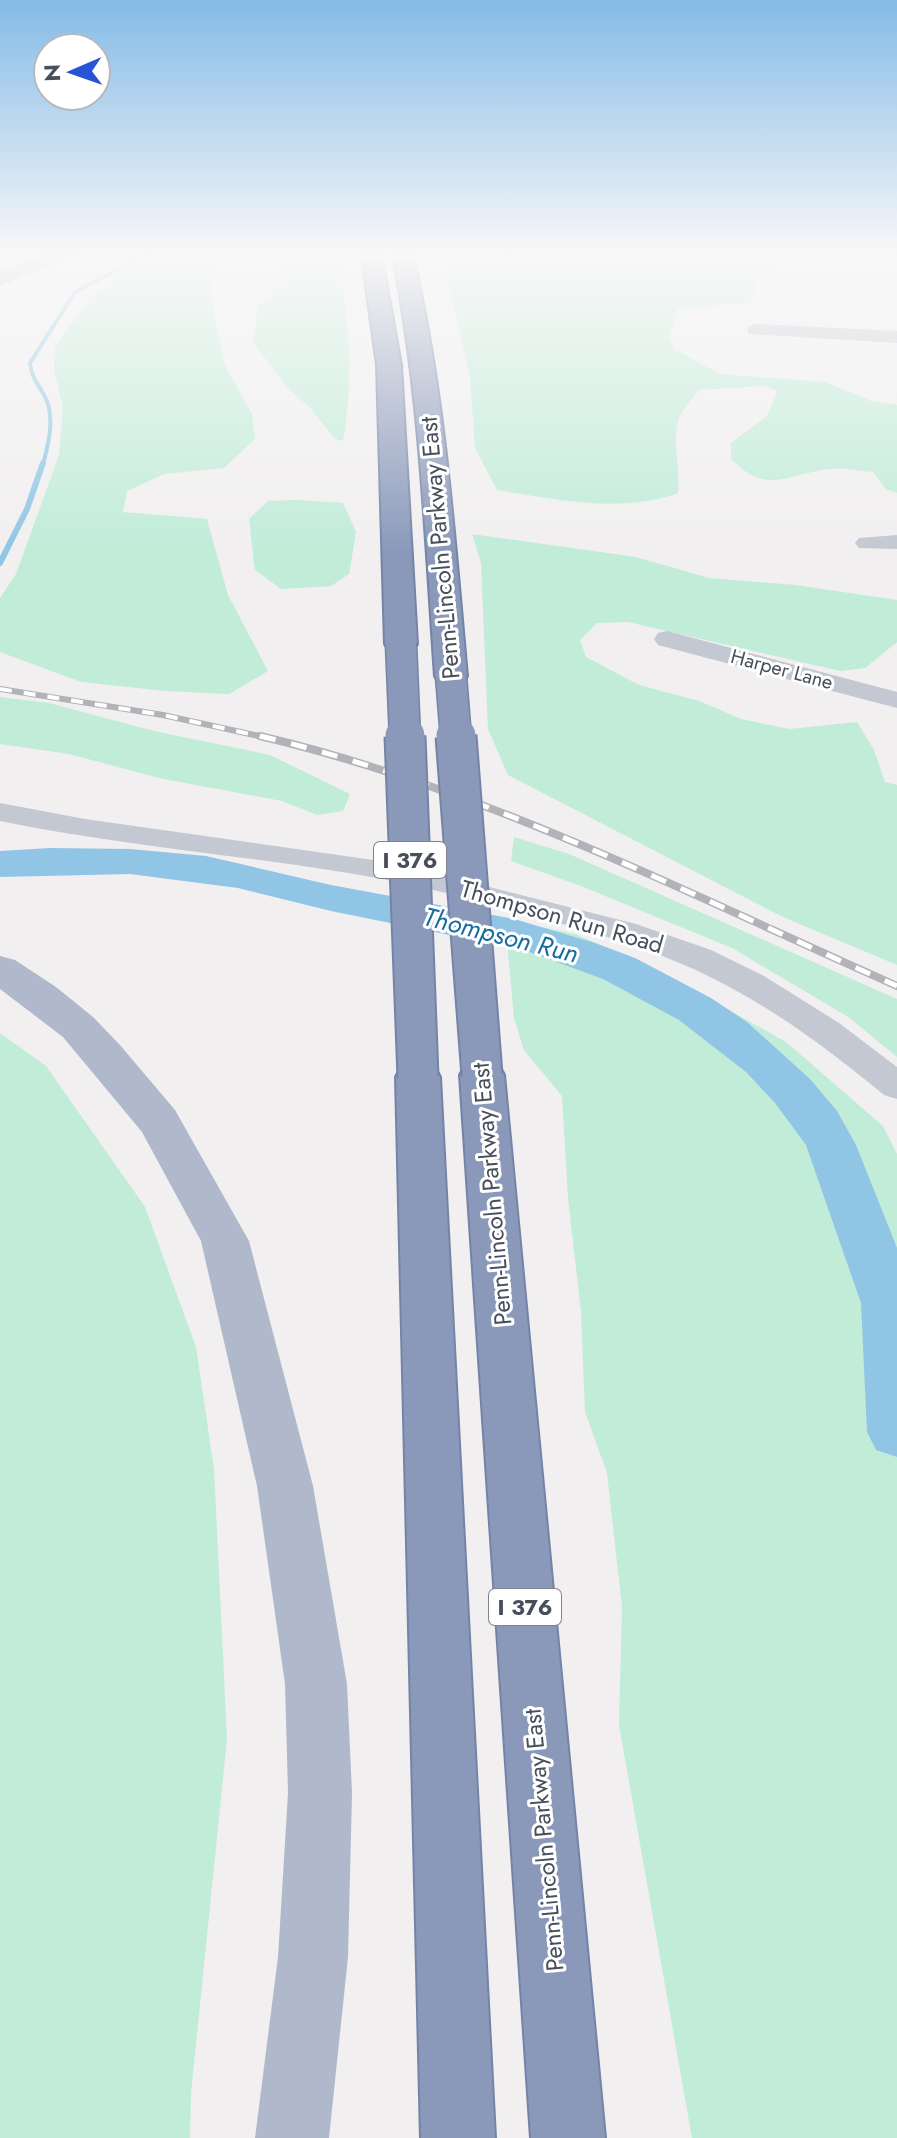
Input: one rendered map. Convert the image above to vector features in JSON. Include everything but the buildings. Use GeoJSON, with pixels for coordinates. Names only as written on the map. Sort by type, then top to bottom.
{"type":"FeatureCollection","features":[{"type":"Feature","properties":{"kind":"highway","name":"Penn-Lincoln Parkway East"},"geometry":{"type":"LineString","coordinates":[[386,352],[390,380],[401,644],[458,2138]]}},
{"type":"Feature","properties":{"kind":"highway","name":"Penn-Lincoln Parkway East"},"geometry":{"type":"LineString","coordinates":[[421,352],[426,379],[451,676],[568,2138]]}},
{"type":"Feature","properties":{"kind":"main road"},"geometry":{"type":"LineString","coordinates":[[0,969],[53,1007],[105,1056],[159,1122],[225,1241],[285,1486],[316,1684],[320,1793],[313,1957],[292,2138]]}},
{"type":"Feature","properties":{"kind":"street"},"geometry":{"type":"LineString","coordinates":[[867,543],[897,542]]}},
{"type":"Feature","properties":{"kind":"street","name":"Harper Lane"},"geometry":{"type":"LineString","coordinates":[[667,639],[897,700]]}},
{"type":"Feature","properties":{"kind":"street","name":"Thompson Run Road"},"geometry":{"type":"LineString","coordinates":[[0,812],[139,838],[344,864],[432,881],[627,931],[698,957],[763,990],[842,1040],[897,1086]]}},
{"type":"Feature","properties":{"kind":"green space"},"geometry":{"type":"Polygon","coordinates":[[[55,352],[222,352],[225,366],[252,414],[255,439],[224,468],[164,474],[127,491],[123,512],[207,519],[228,595],[268,671],[229,694],[166,691],[81,682],[0,652],[0,598],[16,574],[59,455],[63,407],[54,370],[55,352]]]}},
{"type":"Feature","properties":{"kind":"green space"},"geometry":{"type":"Polygon","coordinates":[[[260,352],[348,352],[349,391],[343,441],[335,439],[311,409],[287,387],[260,352]]]}},
{"type":"Feature","properties":{"kind":"green space"},"geometry":{"type":"Polygon","coordinates":[[[464,352],[679,352],[720,374],[824,382],[872,401],[897,405],[897,493],[886,489],[873,472],[834,469],[767,480],[744,470],[731,459],[731,443],[767,416],[778,391],[765,386],[699,390],[677,425],[678,493],[634,503],[611,504],[497,490],[475,448],[470,376],[464,352]]]}},
{"type":"Feature","properties":{"kind":"green space"},"geometry":{"type":"Polygon","coordinates":[[[268,501],[343,503],[356,532],[349,574],[331,586],[281,589],[255,570],[249,519],[268,501]]]}},
{"type":"Feature","properties":{"kind":"green space"},"geometry":{"type":"Polygon","coordinates":[[[472,534],[636,557],[709,578],[795,585],[897,600],[897,642],[865,668],[840,671],[628,622],[597,623],[580,640],[586,657],[639,685],[699,701],[741,719],[789,729],[857,722],[874,750],[885,782],[897,785],[897,965],[783,917],[508,775],[488,729],[481,563],[472,534]]]}},
{"type":"Feature","properties":{"kind":"green space"},"geometry":{"type":"Polygon","coordinates":[[[0,697],[49,703],[154,731],[270,755],[350,794],[343,811],[317,815],[282,801],[159,778],[69,754],[0,744],[0,697]]]}},
{"type":"Feature","properties":{"kind":"green space"},"geometry":{"type":"Polygon","coordinates":[[[514,837],[569,854],[897,999],[897,1057],[850,1018],[732,948],[511,861],[514,837]]]}},
{"type":"Feature","properties":{"kind":"green space"},"geometry":{"type":"Polygon","coordinates":[[[505,920],[575,934],[656,969],[786,1042],[883,1126],[897,1154],[897,2138],[692,2138],[619,1725],[622,1607],[607,1473],[585,1412],[581,1312],[568,1198],[562,1096],[524,1050],[514,1018],[505,920]]]}},
{"type":"Feature","properties":{"kind":"green space"},"geometry":{"type":"Polygon","coordinates":[[[0,1033],[46,1066],[145,1207],[196,1347],[214,1469],[227,1739],[191,2093],[190,2138],[0,2138],[0,1033]]]}},
{"type":"Feature","properties":{"kind":"waterway"},"geometry":{"type":"LineString","coordinates":[[37,352],[30,363],[31,368],[50,415],[43,465]]}},
{"type":"Feature","properties":{"kind":"waterway"},"geometry":{"type":"LineString","coordinates":[[0,563],[27,509],[43,463]]}},
{"type":"Feature","properties":{"kind":"waterway","name":"Thompson Run"},"geometry":{"type":"LineString","coordinates":[[0,864],[130,861],[238,875],[331,898],[540,940],[619,968],[695,1009],[763,1061],[793,1091],[831,1145],[889,1303],[897,1432]]}},
{"type":"Feature","properties":{"kind":"railway"},"geometry":{"type":"LineString","coordinates":[[0,689],[163,715],[265,737]]}},
{"type":"Feature","properties":{"kind":"railway"},"geometry":{"type":"LineString","coordinates":[[260,736],[265,737]]}},
{"type":"Feature","properties":{"kind":"railway"},"geometry":{"type":"LineString","coordinates":[[265,737],[343,758],[504,814],[663,880],[897,986]]}}]}
